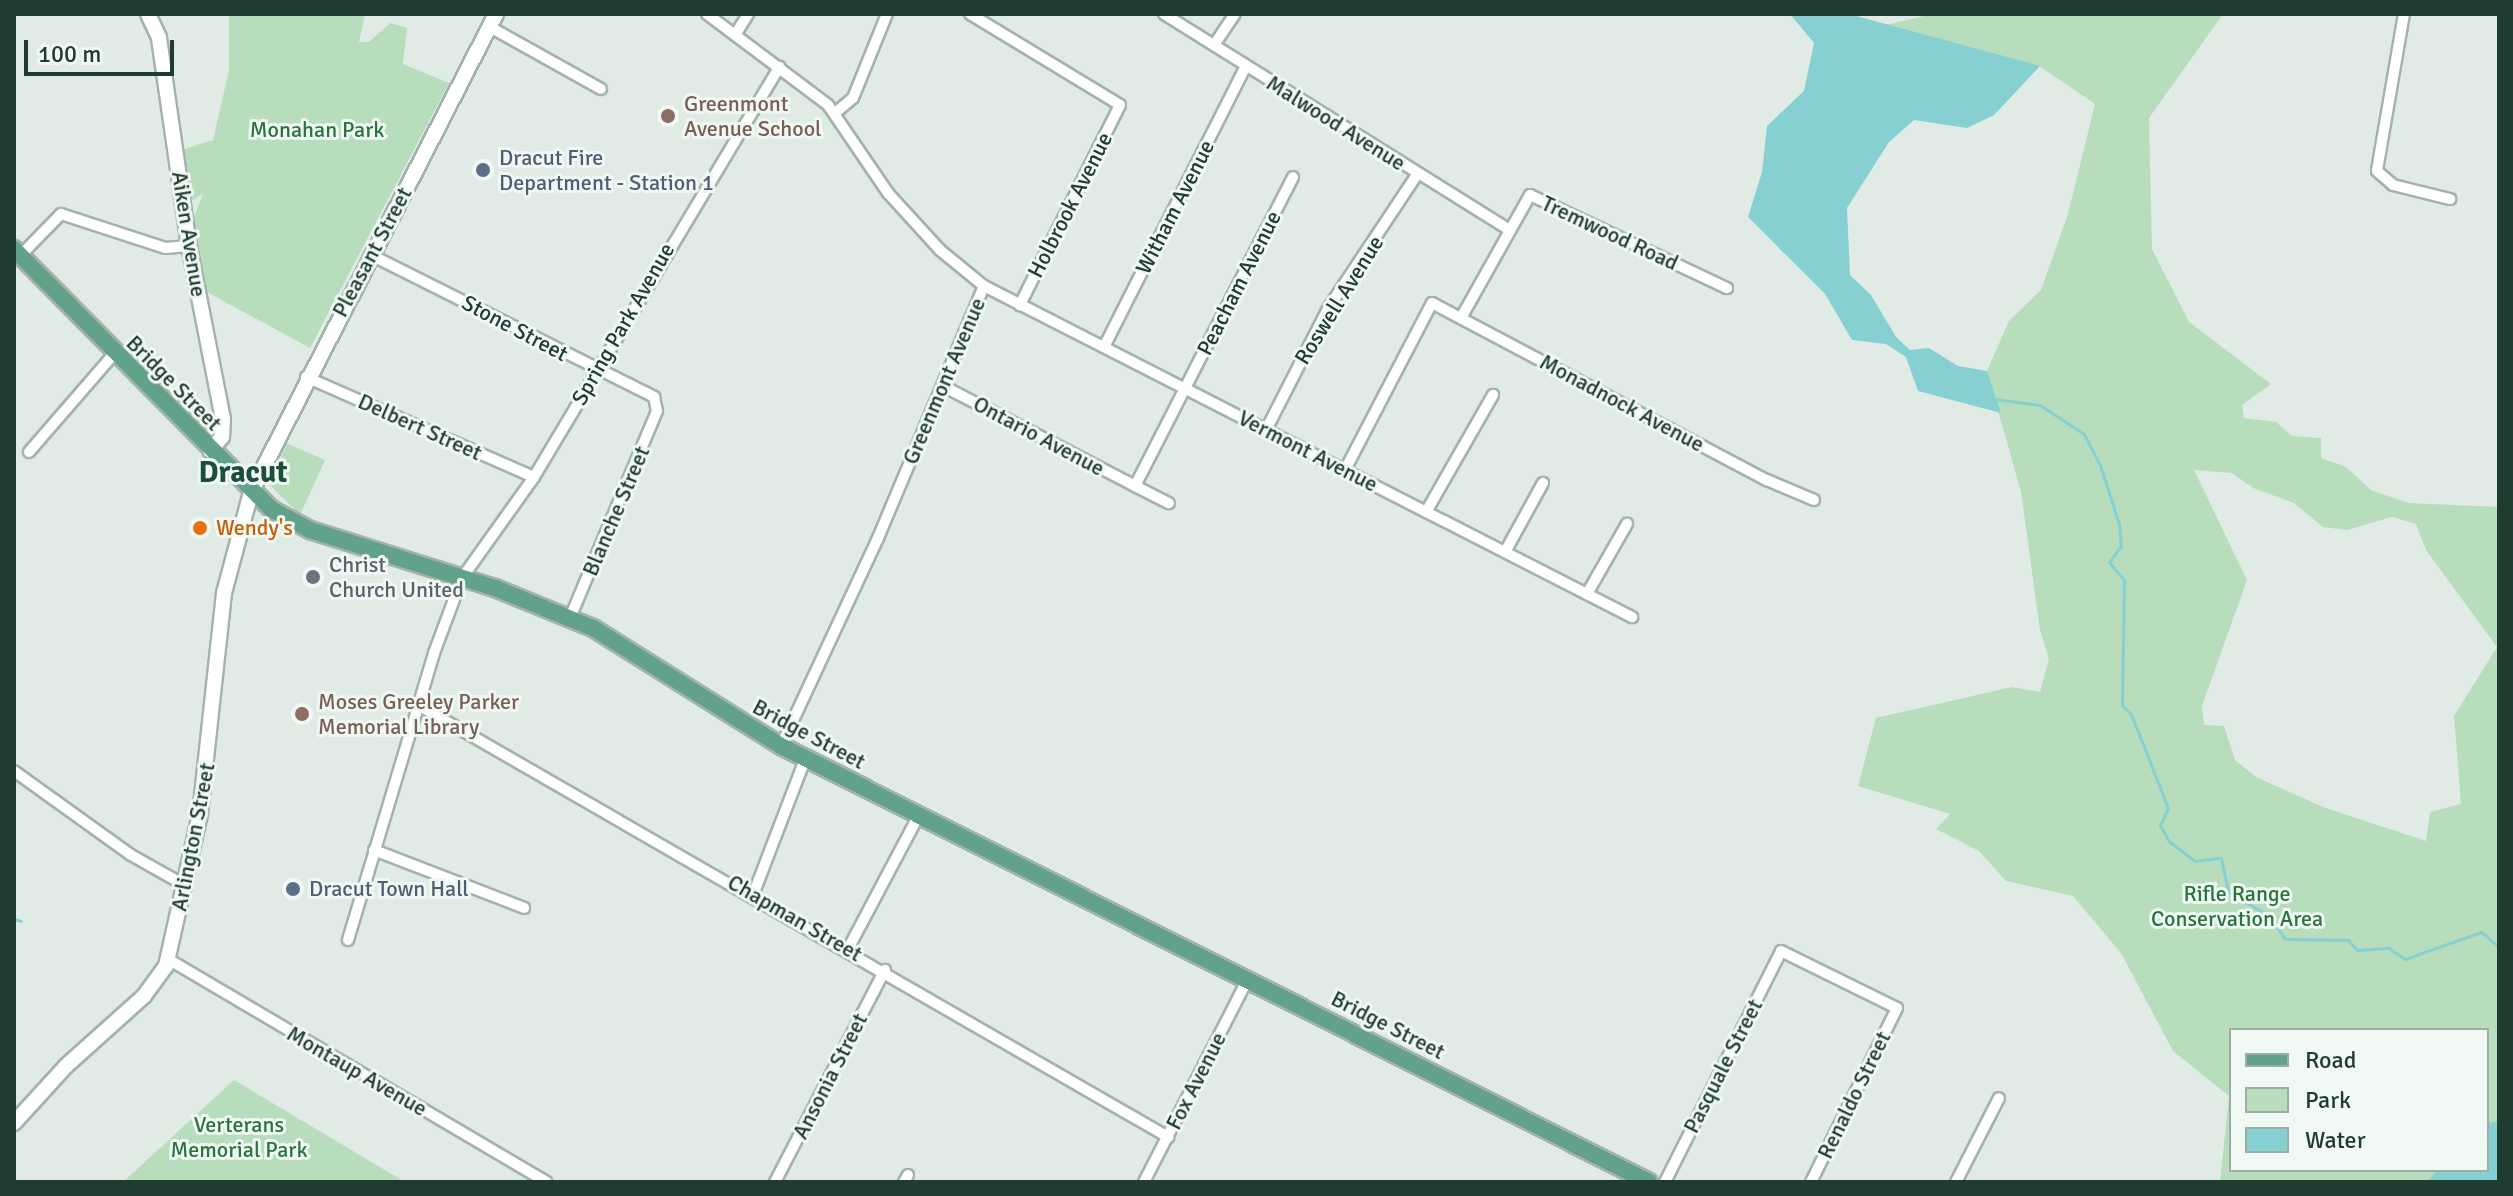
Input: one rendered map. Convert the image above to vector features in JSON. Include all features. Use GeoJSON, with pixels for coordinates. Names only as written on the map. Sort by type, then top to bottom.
{"type":"FeatureCollection","features":[{"type":"Feature","properties":{"kind":"main road","name":"Aiken Avenue"},"geometry":{"type":"LineString","coordinates":[[148,14],[165,71],[189,246],[223,419],[222,437],[210,451]]}},
{"type":"Feature","properties":{"kind":"main road","name":"Pleasant Street"},"geometry":{"type":"LineString","coordinates":[[251,492],[306,377],[493,21]]}},
{"type":"Feature","properties":{"kind":"main road","name":"Bridge Street"},"geometry":{"type":"LineString","coordinates":[[17,252],[251,492],[310,530],[462,578],[570,618],[781,746],[1649,1182]]}},
{"type":"Feature","properties":{"kind":"main road","name":"Arlington Street"},"geometry":{"type":"LineString","coordinates":[[14,1123],[66,1066],[144,996],[168,959],[186,886],[213,727],[224,593],[251,492]]}},
{"type":"Feature","properties":{"kind":"street","name":"Greenmont Avenue"},"geometry":{"type":"LineString","coordinates":[[707,14],[835,113],[888,193],[940,250],[984,286],[823,664],[781,746]]}},
{"type":"Feature","properties":{"kind":"street"},"geometry":{"type":"LineString","coordinates":[[735,35],[748,14]]}},
{"type":"Feature","properties":{"kind":"street"},"geometry":{"type":"LineString","coordinates":[[835,113],[853,98],[887,14]]}},
{"type":"Feature","properties":{"kind":"street","name":"Holbrook Avenue"},"geometry":{"type":"LineString","coordinates":[[970,14],[1120,105],[1020,305]]}},
{"type":"Feature","properties":{"kind":"street","name":"Malwood Avenue"},"geometry":{"type":"LineString","coordinates":[[1164,14],[1510,230]]}},
{"type":"Feature","properties":{"kind":"street"},"geometry":{"type":"LineString","coordinates":[[1214,45],[1235,14]]}},
{"type":"Feature","properties":{"kind":"street"},"geometry":{"type":"LineString","coordinates":[[2404,14],[2377,171],[2393,185],[2450,199]]}},
{"type":"Feature","properties":{"kind":"street"},"geometry":{"type":"LineString","coordinates":[[493,21],[601,89]]}},
{"type":"Feature","properties":{"kind":"street","name":"Witham Avenue"},"geometry":{"type":"LineString","coordinates":[[1104,347],[1246,66]]}},
{"type":"Feature","properties":{"kind":"street","name":"Spring Park Avenue"},"geometry":{"type":"LineString","coordinates":[[348,940],[418,705],[462,578],[534,477],[779,67]]}},
{"type":"Feature","properties":{"kind":"street","name":"Roswell Avenue"},"geometry":{"type":"LineString","coordinates":[[1266,430],[1329,307],[1418,173]]}},
{"type":"Feature","properties":{"kind":"street","name":"Peacham Avenue"},"geometry":{"type":"LineString","coordinates":[[1185,389],[1293,177]]}},
{"type":"Feature","properties":{"kind":"street","name":"Tremwood Road"},"geometry":{"type":"LineString","coordinates":[[1510,230],[1530,195],[1727,288]]}},
{"type":"Feature","properties":{"kind":"street"},"geometry":{"type":"LineString","coordinates":[[17,252],[61,214],[165,248],[189,246]]}},
{"type":"Feature","properties":{"kind":"street"},"geometry":{"type":"LineString","coordinates":[[1461,318],[1510,230]]}},
{"type":"Feature","properties":{"kind":"street","name":"Stone Street"},"geometry":{"type":"LineString","coordinates":[[371,255],[598,370],[631,383],[654,397],[655,403]]}},
{"type":"Feature","properties":{"kind":"street","name":"Vermont Avenue"},"geometry":{"type":"LineString","coordinates":[[984,286],[1632,617]]}},
{"type":"Feature","properties":{"kind":"street","name":"Monadnock Avenue"},"geometry":{"type":"LineString","coordinates":[[1345,470],[1432,303],[1767,480],[1814,500]]}},
{"type":"Feature","properties":{"kind":"street"},"geometry":{"type":"LineString","coordinates":[[29,452],[114,354]]}},
{"type":"Feature","properties":{"kind":"street","name":"Delbert Street"},"geometry":{"type":"LineString","coordinates":[[306,377],[534,477]]}},
{"type":"Feature","properties":{"kind":"street","name":"Ontario Avenue"},"geometry":{"type":"LineString","coordinates":[[943,386],[1169,503]]}},
{"type":"Feature","properties":{"kind":"street"},"geometry":{"type":"LineString","coordinates":[[1135,486],[1185,389]]}},
{"type":"Feature","properties":{"kind":"street"},"geometry":{"type":"LineString","coordinates":[[1426,512],[1493,395]]}},
{"type":"Feature","properties":{"kind":"street","name":"Blanche Street"},"geometry":{"type":"LineString","coordinates":[[570,618],[643,448],[655,403]]}},
{"type":"Feature","properties":{"kind":"street"},"geometry":{"type":"LineString","coordinates":[[1505,552],[1543,483]]}},
{"type":"Feature","properties":{"kind":"street"},"geometry":{"type":"LineString","coordinates":[[1587,594],[1627,524]]}},
{"type":"Feature","properties":{"kind":"street","name":"Chapman Street"},"geometry":{"type":"LineString","coordinates":[[418,705],[885,970],[1168,1137]]}},
{"type":"Feature","properties":{"kind":"street"},"geometry":{"type":"LineString","coordinates":[[753,895],[806,757]]}},
{"type":"Feature","properties":{"kind":"street"},"geometry":{"type":"LineString","coordinates":[[14,771],[131,855],[186,886]]}},
{"type":"Feature","properties":{"kind":"street"},"geometry":{"type":"LineString","coordinates":[[848,949],[919,815]]}},
{"type":"Feature","properties":{"kind":"street"},"geometry":{"type":"LineString","coordinates":[[374,850],[524,908]]}},
{"type":"Feature","properties":{"kind":"street","name":"Pasquale Street"},"geometry":{"type":"LineString","coordinates":[[1665,1182],[1781,951],[1897,1008]]}},
{"type":"Feature","properties":{"kind":"street","name":"Montaup Avenue"},"geometry":{"type":"LineString","coordinates":[[168,959],[546,1182]]}},
{"type":"Feature","properties":{"kind":"street","name":"Ansonia Street"},"geometry":{"type":"LineString","coordinates":[[775,1182],[885,970]]}},
{"type":"Feature","properties":{"kind":"street","name":"Fox Avenue"},"geometry":{"type":"LineString","coordinates":[[1144,1182],[1248,979]]}},
{"type":"Feature","properties":{"kind":"street","name":"Renaldo Street"},"geometry":{"type":"LineString","coordinates":[[1811,1182],[1897,1008]]}},
{"type":"Feature","properties":{"kind":"street"},"geometry":{"type":"LineString","coordinates":[[1956,1182],[1999,1098]]}},
{"type":"Feature","properties":{"kind":"green space","name":"Monahan Park"},"geometry":{"type":"Polygon","coordinates":[[[229,14],[365,14],[359,42],[369,42],[390,23],[407,28],[403,64],[449,83],[310,348],[207,292],[193,219],[203,194],[192,200],[179,151],[213,140],[229,70],[229,14]]]}},
{"type":"Feature","properties":{"kind":"green space","name":"Rifle Range Conservation Area"},"geometry":{"type":"Polygon","coordinates":[[[1932,14],[2223,14],[2149,118],[2152,249],[2189,322],[2271,384],[2242,405],[2244,418],[2276,422],[2292,436],[2321,438],[2321,458],[2346,467],[2371,490],[2409,503],[2499,507],[2499,1182],[2220,1182],[2229,1096],[2173,1051],[2121,953],[2073,896],[2006,881],[1979,851],[1936,829],[1950,814],[1858,786],[1876,718],[2012,687],[2040,692],[2049,659],[2040,630],[2021,492],[1987,371],[2009,321],[2041,290],[2068,214],[2095,104],[2039,66],[1881,26],[1932,14]],[[2194,470],[2247,580],[2202,706],[2204,725],[2224,726],[2235,760],[2256,777],[2323,807],[2426,841],[2430,812],[2461,804],[2454,716],[2497,647],[2426,550],[2416,524],[2392,517],[2347,530],[2323,527],[2294,503],[2253,488],[2232,473],[2194,470]]]}},
{"type":"Feature","properties":{"kind":"green space"},"geometry":{"type":"Polygon","coordinates":[[[286,443],[325,460],[300,515],[271,486],[286,443]]]}},
{"type":"Feature","properties":{"kind":"green space","name":"Verterans Memorial Park"},"geometry":{"type":"Polygon","coordinates":[[[234,1080],[405,1182],[123,1182],[234,1080]]]}},
{"type":"Feature","properties":{"kind":"water"},"geometry":{"type":"Polygon","coordinates":[[[1790,14],[1849,14],[2040,66],[1994,115],[1967,128],[1914,120],[1889,142],[1847,208],[1850,275],[1871,295],[1896,337],[1910,350],[1929,348],[1958,366],[1987,371],[2001,413],[1918,391],[1906,357],[1886,344],[1852,340],[1825,294],[1748,217],[1762,172],[1767,126],[1804,91],[1814,43],[1790,14]]]}},
{"type":"Feature","properties":{"kind":"water"},"geometry":{"type":"Polygon","coordinates":[[[2499,1121],[2499,1182],[2427,1182],[2436,1172],[2489,1172],[2489,1123],[2499,1121]]]}},
{"type":"Feature","properties":{"kind":"waterway"},"geometry":{"type":"LineString","coordinates":[[1995,399],[2040,405],[2084,434],[2100,465],[2119,524],[2121,546],[2109,562],[2124,580],[2122,705],[2131,714],[2168,808],[2160,825],[2169,841],[2195,861],[2221,858],[2228,892],[2271,917],[2285,939],[2348,940],[2357,950],[2389,948],[2405,959],[2481,932],[2499,947]]}},
{"type":"Feature","properties":{"kind":"waterway"},"geometry":{"type":"LineString","coordinates":[[14,919],[21,921]]}},
{"type":"Feature","properties":{"kind":"place","name":"Greenmont Avenue School"},"geometry":{"type":"Point","coordinates":[668,116]}},
{"type":"Feature","properties":{"kind":"place","name":"Dracut Fire Department - Station 1"},"geometry":{"type":"Point","coordinates":[483,170]}},
{"type":"Feature","properties":{"kind":"place","name":"Wendy's"},"geometry":{"type":"Point","coordinates":[200,528]}},
{"type":"Feature","properties":{"kind":"place","name":"Christ Church United"},"geometry":{"type":"Point","coordinates":[313,577]}},
{"type":"Feature","properties":{"kind":"place","name":"Moses Greeley Parker Memorial Library"},"geometry":{"type":"Point","coordinates":[302,714]}},
{"type":"Feature","properties":{"kind":"place","name":"Dracut Town Hall"},"geometry":{"type":"Point","coordinates":[293,889]}},
{"type":"Feature","properties":{"kind":"district","name":"Dracut"},"geometry":{"type":"Point","coordinates":[243,473]}}]}
